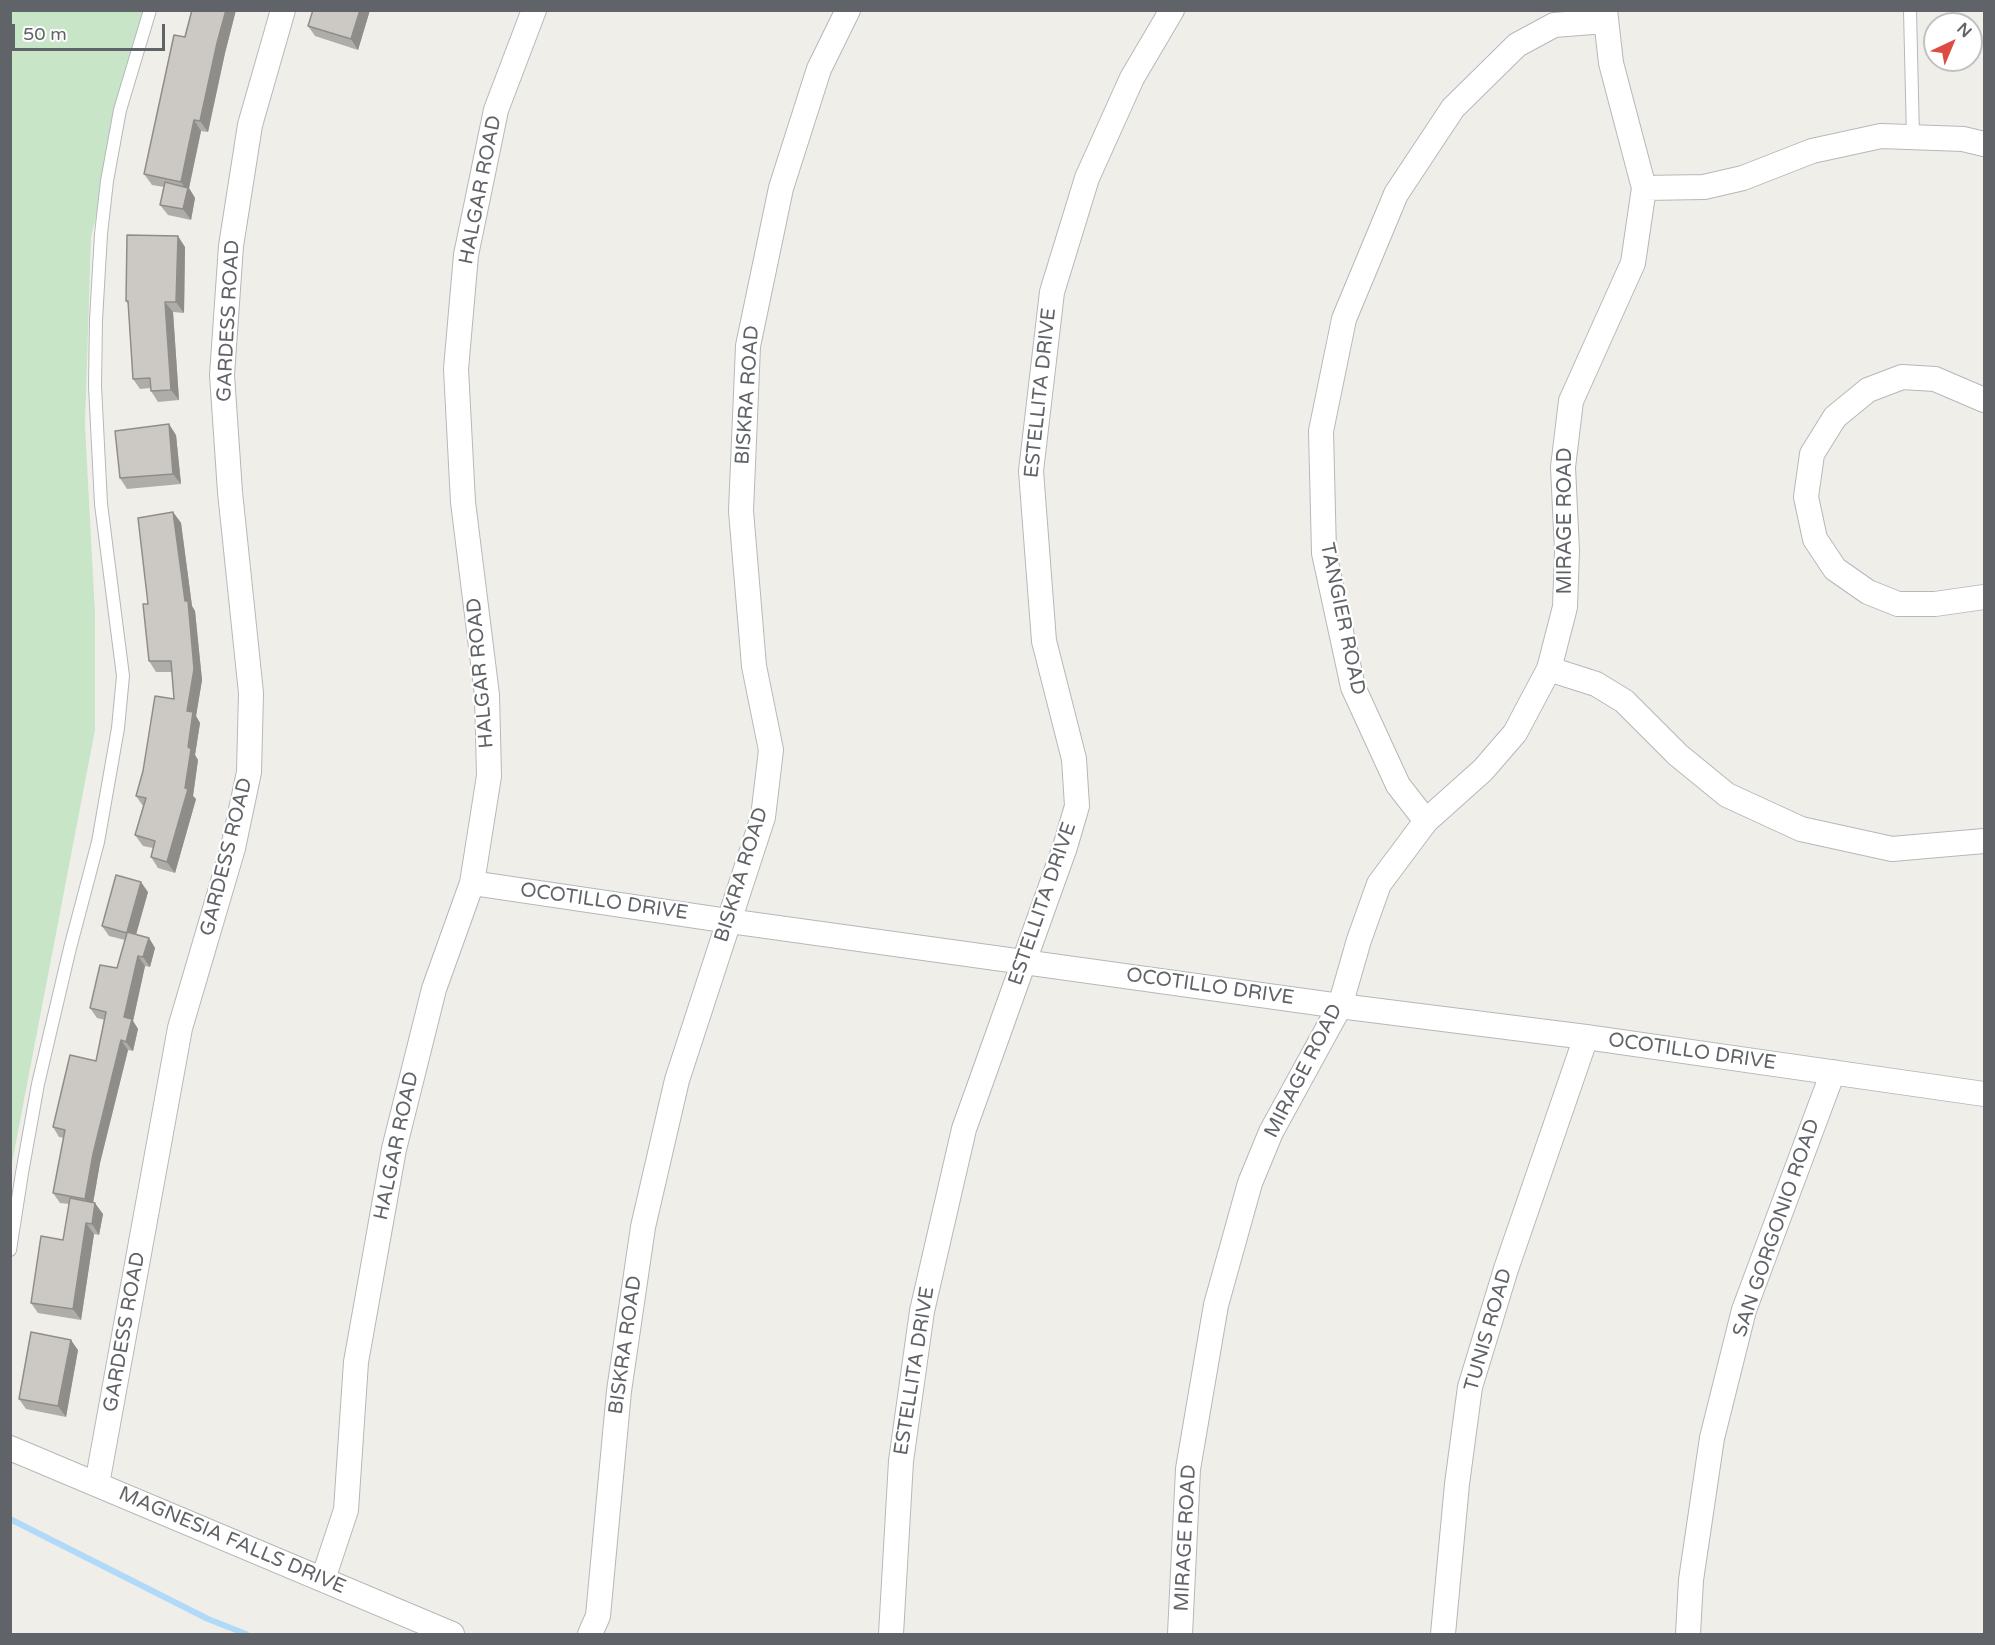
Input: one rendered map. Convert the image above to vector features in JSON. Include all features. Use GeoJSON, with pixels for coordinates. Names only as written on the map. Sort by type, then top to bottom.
{"type":"FeatureCollection","features":[{"type":"Feature","properties":{"kind":"street","name":"GARDESS ROAD"},"geometry":{"type":"LineString","coordinates":[[97,1484],[180,1028],[233,848],[249,772],[251,693],[230,492],[222,375],[231,246],[250,125],[284,10]]}},
{"type":"Feature","properties":{"kind":"street","name":"HALGAR ROAD"},"geometry":{"type":"LineString","coordinates":[[323,1579],[346,1510],[356,1362],[394,1149],[434,989],[472,883],[489,776],[488,695],[463,502],[456,369],[466,255],[495,110],[534,10]]}},
{"type":"Feature","properties":{"kind":"street","name":"BISKRA ROAD"},"geometry":{"type":"LineString","coordinates":[[590,1635],[598,1616],[619,1391],[643,1227],[676,1080],[763,817],[771,750],[754,666],[741,511],[748,346],[781,188],[819,69],[848,10]]}},
{"type":"Feature","properties":{"kind":"street","name":"ESTELLITA DRIVE"},"geometry":{"type":"LineString","coordinates":[[891,1635],[901,1461],[922,1311],[964,1129],[1065,847],[1077,806],[1074,759],[1044,641],[1030,471],[1052,292],[1087,178],[1132,78],[1172,10]]}},
{"type":"Feature","properties":{"kind":"street","name":"MIRAGE ROAD"},"geometry":{"type":"LineString","coordinates":[[1180,1635],[1188,1469],[1216,1305],[1250,1183],[1271,1132],[1340,1006],[1359,940],[1379,884],[1426,821],[1483,770],[1515,733],[1549,669],[1565,607],[1567,551],[1563,467],[1571,401],[1633,263],[1644,188],[1611,63],[1605,16]]}},
{"type":"Feature","properties":{"kind":"street","name":"TANGIER ROAD"},"geometry":{"type":"LineString","coordinates":[[1426,821],[1398,785],[1353,687],[1324,553],[1321,431],[1344,319],[1396,194],[1454,108],[1517,45],[1554,25],[1605,16]]}},
{"type":"Feature","properties":{"kind":"street"},"geometry":{"type":"LineString","coordinates":[[1644,188],[1704,187],[1743,178],[1812,151],[1881,136],[1963,139],[1984,144]]}},
{"type":"Feature","properties":{"kind":"street"},"geometry":{"type":"LineString","coordinates":[[1984,400],[1935,379],[1902,376],[1868,390],[1834,417],[1812,454],[1806,497],[1815,539],[1834,569],[1868,592],[1898,604],[1935,604],[1984,597]]}},
{"type":"Feature","properties":{"kind":"street"},"geometry":{"type":"LineString","coordinates":[[1549,669],[1596,684],[1624,701],[1678,755],[1726,795],[1801,828],[1892,849],[1984,841]]}},
{"type":"Feature","properties":{"kind":"street","name":"OCOTILLO DRIVE"},"geometry":{"type":"LineString","coordinates":[[472,883],[729,921],[1340,1006],[1586,1037],[1984,1094]]}},
{"type":"Feature","properties":{"kind":"street","name":"TUNIS ROAD"},"geometry":{"type":"LineString","coordinates":[[1443,1635],[1457,1484],[1470,1387],[1506,1269],[1586,1037]]}},
{"type":"Feature","properties":{"kind":"street","name":"SAN GORGONIO ROAD"},"geometry":{"type":"LineString","coordinates":[[1688,1635],[1691,1580],[1713,1438],[1744,1310],[1833,1072]]}},
{"type":"Feature","properties":{"kind":"street","name":"MAGNESIA FALLS DRIVE"},"geometry":{"type":"LineString","coordinates":[[10,1448],[452,1635]]}},
{"type":"Feature","properties":{"kind":"lane"},"geometry":{"type":"LineString","coordinates":[[10,1250],[38,1084],[98,842],[118,728],[123,676],[100,504],[95,386],[96,320],[101,234],[107,181],[120,110],[150,10]]}},
{"type":"Feature","properties":{"kind":"lane"},"geometry":{"type":"LineString","coordinates":[[1910,10],[1913,137]]}},
{"type":"Feature","properties":{"kind":"green space"},"geometry":{"type":"Polygon","coordinates":[[[11,11],[145,11],[91,237],[85,425],[95,614],[95,730],[11,1168],[11,11]]]}},
{"type":"Feature","properties":{"kind":"building"},"geometry":{"type":"Polygon","coordinates":[[[192,10],[226,10],[200,121],[194,120],[181,182],[144,174],[174,35],[185,37],[192,10]]]}},
{"type":"Feature","properties":{"kind":"building"},"geometry":{"type":"Polygon","coordinates":[[[313,10],[360,10],[351,39],[308,26],[313,10]]]}},
{"type":"Feature","properties":{"kind":"building"},"geometry":{"type":"Polygon","coordinates":[[[165,182],[188,188],[183,209],[160,205],[165,182]]]}},
{"type":"Feature","properties":{"kind":"building"},"geometry":{"type":"Polygon","coordinates":[[[127,235],[178,236],[176,302],[165,302],[171,390],[151,391],[150,378],[133,379],[128,301],[126,301],[127,235]]]}},
{"type":"Feature","properties":{"kind":"building"},"geometry":{"type":"Polygon","coordinates":[[[169,424],[173,474],[120,478],[115,431],[169,424]]]}},
{"type":"Feature","properties":{"kind":"building"},"geometry":{"type":"Polygon","coordinates":[[[173,512],[185,601],[188,601],[194,669],[187,711],[193,712],[188,747],[191,749],[185,788],[188,789],[167,862],[151,857],[155,841],[135,835],[146,798],[136,796],[143,771],[155,696],[174,699],[171,661],[149,661],[143,604],[148,604],[138,518],[173,512]]]}},
{"type":"Feature","properties":{"kind":"building"},"geometry":{"type":"Polygon","coordinates":[[[116,875],[141,882],[127,932],[149,938],[143,957],[138,956],[124,1017],[132,1019],[126,1042],[121,1040],[93,1154],[85,1199],[53,1193],[65,1130],[53,1127],[70,1055],[96,1061],[106,1012],[90,1008],[100,965],[117,968],[127,933],[102,926],[116,875]]]}},
{"type":"Feature","properties":{"kind":"building"},"geometry":{"type":"Polygon","coordinates":[[[70,1198],[95,1203],[92,1224],[86,1223],[73,1309],[31,1303],[41,1236],[63,1240],[70,1198]]]}},
{"type":"Feature","properties":{"kind":"building"},"geometry":{"type":"Polygon","coordinates":[[[31,1332],[71,1340],[58,1406],[19,1399],[31,1332]]]}},
{"type":"Feature","properties":{"kind":"waterway"},"geometry":{"type":"LineString","coordinates":[[10,1519],[208,1619],[246,1634]]}}]}
